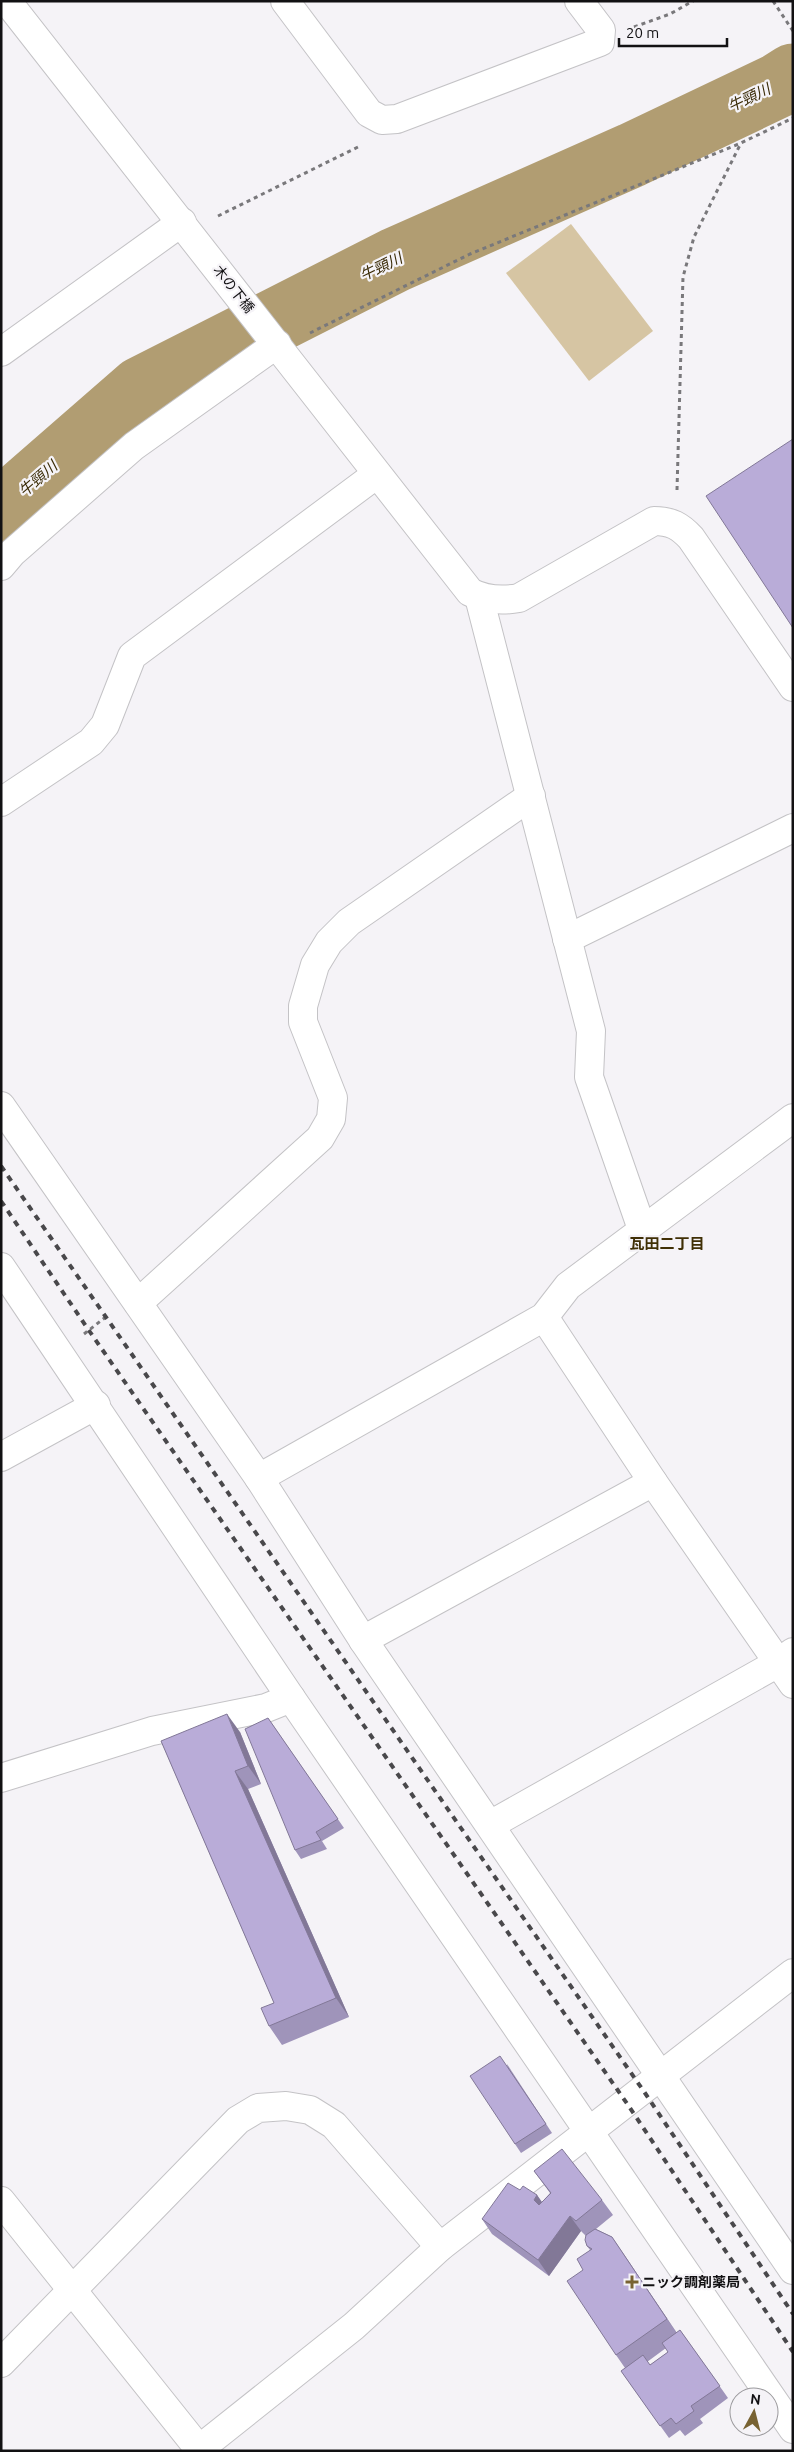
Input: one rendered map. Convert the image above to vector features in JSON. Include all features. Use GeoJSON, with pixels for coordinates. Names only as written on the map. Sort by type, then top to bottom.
{"type":"FeatureCollection","features":[{"type":"Feature","properties":{"kind":"street","name":"木の下橋"},"geometry":{"type":"LineString","coordinates":[[7,1],[470,592],[479,596]]}},
{"type":"Feature","properties":{"kind":"street"},"geometry":{"type":"LineString","coordinates":[[284,1],[370,114],[382,120],[398,119],[600,42],[601,30],[579,1]]}},
{"type":"Feature","properties":{"kind":"street"},"geometry":{"type":"LineString","coordinates":[[1,352],[187,229]]}},
{"type":"Feature","properties":{"kind":"street"},"geometry":{"type":"LineString","coordinates":[[1,566],[12,553],[134,446],[277,344]]}},
{"type":"Feature","properties":{"kind":"street"},"geometry":{"type":"LineString","coordinates":[[1,802],[91,742],[105,725],[123,674],[132,656],[377,474]]}},
{"type":"Feature","properties":{"kind":"street"},"geometry":{"type":"LineString","coordinates":[[643,1232],[589,1077],[591,1031],[479,596],[504,601],[519,598],[654,520],[668,521],[681,527],[692,538],[793,687]]}},
{"type":"Feature","properties":{"kind":"street"},"geometry":{"type":"LineString","coordinates":[[135,1299],[320,1138],[331,1119],[333,1098],[303,1022],[303,1006],[315,966],[329,942],[349,922],[531,796]]}},
{"type":"Feature","properties":{"kind":"street"},"geometry":{"type":"LineString","coordinates":[[567,939],[793,828]]}},
{"type":"Feature","properties":{"kind":"street"},"geometry":{"type":"LineString","coordinates":[[1,1106],[259,1478],[362,1640],[793,2270]]}},
{"type":"Feature","properties":{"kind":"street"},"geometry":{"type":"LineString","coordinates":[[259,1478],[544,1317],[568,1286],[643,1232],[793,1118]]}},
{"type":"Feature","properties":{"kind":"street"},"geometry":{"type":"LineString","coordinates":[[1,1267],[96,1405],[291,1698],[591,2131],[793,2428]]}},
{"type":"Feature","properties":{"kind":"street"},"geometry":{"type":"LineString","coordinates":[[490,1825],[788,1666],[653,1482],[544,1317]]}},
{"type":"Feature","properties":{"kind":"street"},"geometry":{"type":"LineString","coordinates":[[1,1457],[96,1405]]}},
{"type":"Feature","properties":{"kind":"street"},"geometry":{"type":"LineString","coordinates":[[362,1640],[653,1482]]}},
{"type":"Feature","properties":{"kind":"street"},"geometry":{"type":"LineString","coordinates":[[1,1778],[152,1731],[266,1708],[291,1698]]}},
{"type":"Feature","properties":{"kind":"street"},"geometry":{"type":"LineString","coordinates":[[1,2201],[198,2450],[354,2326],[440,2247],[793,1973]]}},
{"type":"Feature","properties":{"kind":"street"},"geometry":{"type":"LineString","coordinates":[[1,2364],[238,2120],[258,2108],[286,2106],[310,2110],[334,2125],[440,2247]]}},
{"type":"Feature","properties":{"kind":"path"},"geometry":{"type":"LineString","coordinates":[[633,27],[670,14],[693,1]]}},
{"type":"Feature","properties":{"kind":"path"},"geometry":{"type":"LineString","coordinates":[[773,1],[793,31]]}},
{"type":"Feature","properties":{"kind":"path"},"geometry":{"type":"LineString","coordinates":[[306,335],[470,254],[742,144],[793,118]]}},
{"type":"Feature","properties":{"kind":"path"},"geometry":{"type":"LineString","coordinates":[[187,229],[228,212],[368,142]]}},
{"type":"Feature","properties":{"kind":"path"},"geometry":{"type":"LineString","coordinates":[[677,490],[683,277],[694,237],[711,200],[742,144]]}},
{"type":"Feature","properties":{"kind":"path"},"geometry":{"type":"LineString","coordinates":[[61,1354],[135,1299]]}},
{"type":"Feature","properties":{"kind":"shaded area"},"geometry":{"type":"Polygon","coordinates":[[[571,224],[653,331],[589,381],[506,273],[571,224]]]}},
{"type":"Feature","properties":{"kind":"water"},"geometry":{"type":"Polygon","coordinates":[[[793,45],[793,86],[785,92],[703,120],[776,56],[793,45]]]}},
{"type":"Feature","properties":{"kind":"building"},"geometry":{"type":"Polygon","coordinates":[[[793,439],[793,628],[706,496],[793,439]]]}},
{"type":"Feature","properties":{"kind":"building"},"geometry":{"type":"Polygon","coordinates":[[[227,1714],[248,1766],[235,1771],[336,1998],[269,2026],[261,2008],[274,2003],[161,1741],[227,1714]]]}},
{"type":"Feature","properties":{"kind":"building"},"geometry":{"type":"Polygon","coordinates":[[[268,1718],[338,1819],[316,1832],[321,1840],[295,1850],[245,1729],[268,1718]]]}},
{"type":"Feature","properties":{"kind":"building"},"geometry":{"type":"Polygon","coordinates":[[[500,2056],[546,2124],[515,2144],[470,2076],[500,2056]]]}},
{"type":"Feature","properties":{"kind":"building"},"geometry":{"type":"Polygon","coordinates":[[[562,2149],[602,2200],[576,2221],[570,2216],[538,2260],[482,2219],[508,2183],[520,2190],[523,2186],[537,2195],[534,2200],[539,2205],[551,2193],[534,2171],[562,2149]]]}},
{"type":"Feature","properties":{"kind":"building"},"geometry":{"type":"Polygon","coordinates":[[[595,2229],[612,2237],[667,2319],[616,2355],[567,2281],[583,2270],[577,2259],[592,2249],[587,2246],[585,2240],[586,2235],[595,2229]]]}},
{"type":"Feature","properties":{"kind":"building"},"geometry":{"type":"Polygon","coordinates":[[[680,2330],[720,2386],[691,2406],[694,2411],[676,2424],[671,2418],[660,2426],[621,2371],[643,2355],[650,2365],[668,2352],[662,2343],[680,2330]]]}},
{"type":"Feature","properties":{"kind":"waterway","name":"牛頸川"},"geometry":{"type":"LineString","coordinates":[[1,511],[141,389],[395,260],[632,155],[779,85],[793,76]]}},
{"type":"Feature","properties":{"kind":"railway"},"geometry":{"type":"LineString","coordinates":[[1,1166],[645,2093],[793,2314]]}},
{"type":"Feature","properties":{"kind":"railway"},"geometry":{"type":"LineString","coordinates":[[1,1201],[90,1332],[628,2105],[793,2352]]}},
{"type":"Feature","properties":{"kind":"place","name":"ニック調剤薬局"},"geometry":{"type":"Point","coordinates":[632,2282]}},
{"type":"Feature","properties":{"kind":"district","name":"瓦田二丁目"},"geometry":{"type":"Point","coordinates":[667,1244]}}]}
